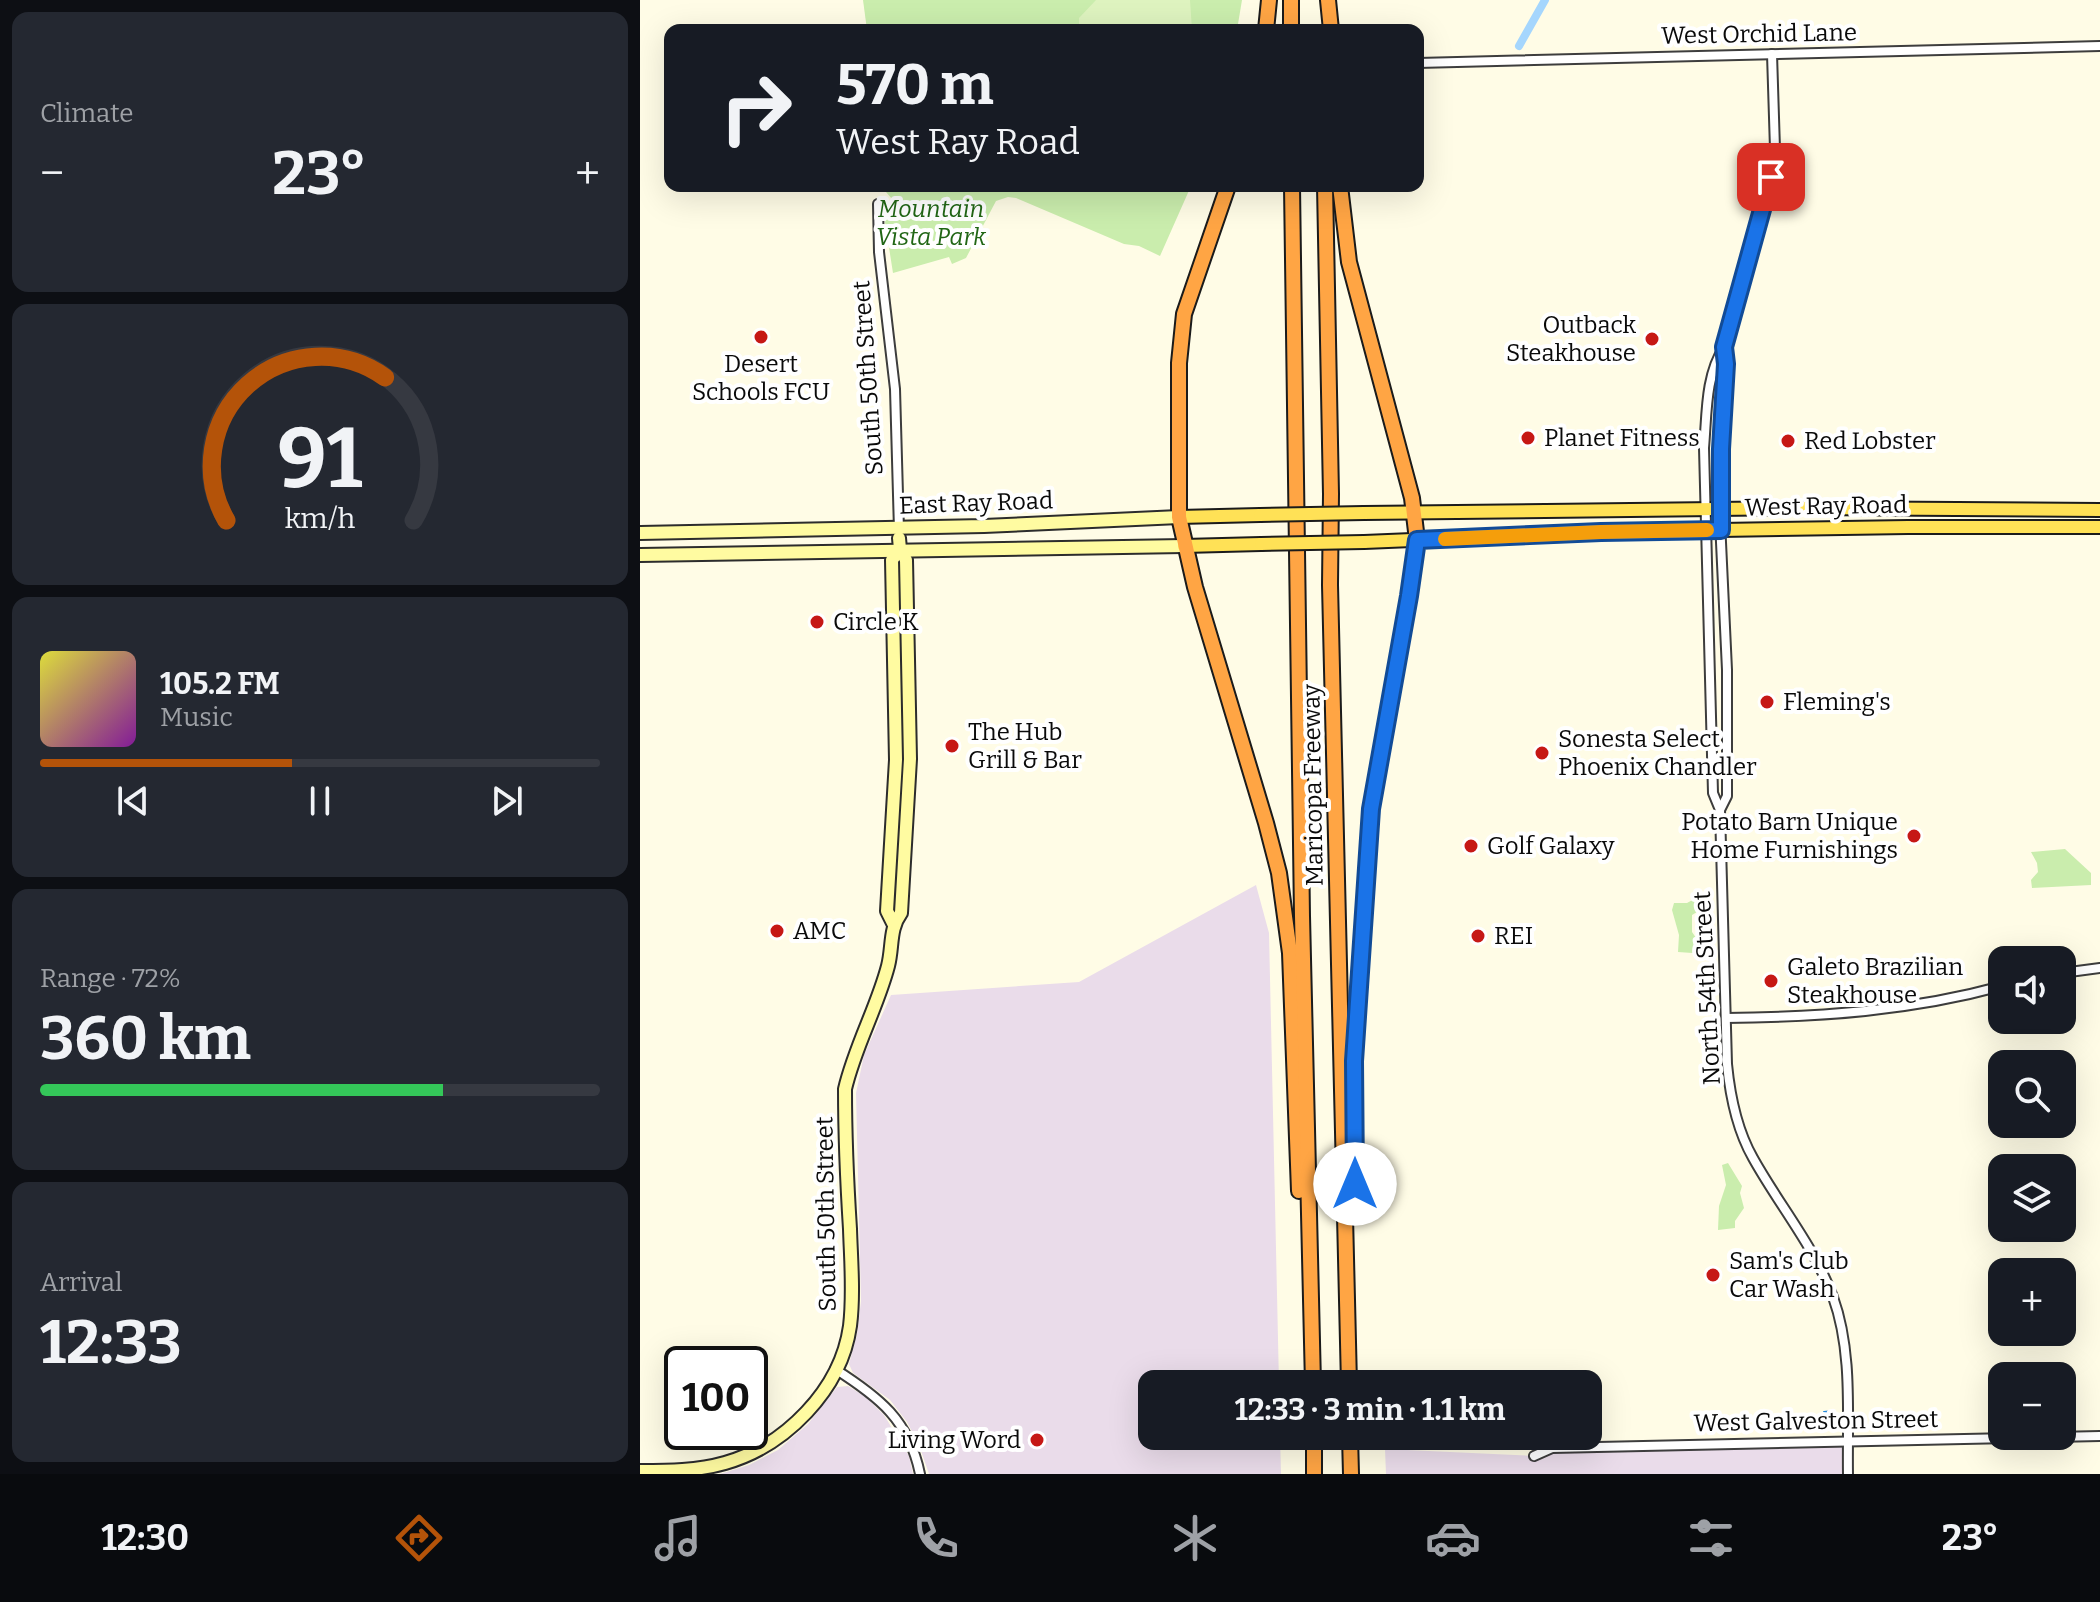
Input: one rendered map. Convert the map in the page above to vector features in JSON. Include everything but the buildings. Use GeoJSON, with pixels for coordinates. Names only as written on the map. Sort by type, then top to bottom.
{"type":"FeatureCollection","features":[{"type":"Feature","properties":{"kind":"highway"},"geometry":{"type":"LineString","coordinates":[[1267,24],[1269,0]]}},
{"type":"Feature","properties":{"kind":"highway"},"geometry":{"type":"LineString","coordinates":[[1291,0],[1291,24]]}},
{"type":"Feature","properties":{"kind":"highway"},"geometry":{"type":"LineString","coordinates":[[1324,24],[1326,0]]}},
{"type":"Feature","properties":{"kind":"highway"},"geometry":{"type":"LineString","coordinates":[[1326,0],[1330,24]]}},
{"type":"Feature","properties":{"kind":"highway"},"geometry":{"type":"LineString","coordinates":[[1226,192],[1184,314],[1179,363],[1179,517],[1184,546],[1279,873],[1290,953],[1299,1187],[1311,1297]]}},
{"type":"Feature","properties":{"kind":"highway","name":"Maricopa Freeway"},"geometry":{"type":"LineString","coordinates":[[1292,192],[1302,916],[1313,1370]]}},
{"type":"Feature","properties":{"kind":"highway","name":"Maricopa Freeway"},"geometry":{"type":"LineString","coordinates":[[1325,192],[1330,585],[1349,1370]]}},
{"type":"Feature","properties":{"kind":"highway"},"geometry":{"type":"LineString","coordinates":[[1341,192],[1349,262],[1409,487],[1417,540],[1371,809],[1354,1061],[1355,1184],[1347,1296]]}},
{"type":"Feature","properties":{"kind":"highway"},"geometry":{"type":"LineString","coordinates":[[1314,1450],[1314,1474]]}},
{"type":"Feature","properties":{"kind":"highway"},"geometry":{"type":"LineString","coordinates":[[1350,1450],[1351,1474]]}},
{"type":"Feature","properties":{"kind":"main road","name":"West Ray Road"},"geometry":{"type":"LineString","coordinates":[[1313,514],[2100,510]]}},
{"type":"Feature","properties":{"kind":"main road","name":"East Ray Road"},"geometry":{"type":"LineString","coordinates":[[640,555],[1179,517],[1313,514]]}},
{"type":"Feature","properties":{"kind":"main road","name":"West Ray Road"},"geometry":{"type":"LineString","coordinates":[[1313,543],[1601,532],[2100,527]]}},
{"type":"Feature","properties":{"kind":"main road","name":"East Ray Road"},"geometry":{"type":"LineString","coordinates":[[640,533],[1184,546],[1313,543]]}},
{"type":"Feature","properties":{"kind":"main road","name":"South 50th Street"},"geometry":{"type":"LineString","coordinates":[[640,1471],[697,1469],[724,1463],[761,1448],[809,1410],[835,1369],[850,1326],[852,1283],[845,1089],[858,1042],[888,964],[893,923],[901,913],[910,759],[906,560],[899,538]]}},
{"type":"Feature","properties":{"kind":"street","name":"West Orchid Lane"},"geometry":{"type":"LineString","coordinates":[[1424,63],[2100,46]]}},
{"type":"Feature","properties":{"kind":"street","name":"North 54th Street"},"geometry":{"type":"LineString","coordinates":[[1772,54],[1775,149],[1770,185],[1724,347],[1715,361],[1704,448],[1713,793],[1720,810],[1729,1085],[1739,1124],[1752,1156],[1812,1251],[1834,1299],[1844,1342],[1848,1474]]}},
{"type":"Feature","properties":{"kind":"street","name":"South 50th Street"},"geometry":{"type":"LineString","coordinates":[[878,204],[879,252],[895,389],[899,538]]}},
{"type":"Feature","properties":{"kind":"street","name":"North 54th Street"},"geometry":{"type":"LineString","coordinates":[[1720,810],[1727,796],[1727,670],[1720,510],[1726,364],[1724,347]]}},
{"type":"Feature","properties":{"kind":"street"},"geometry":{"type":"LineString","coordinates":[[2076,971],[2100,968]]}},
{"type":"Feature","properties":{"kind":"street"},"geometry":{"type":"LineString","coordinates":[[1726,1018],[1838,1015],[1896,1009],[1988,989]]}},
{"type":"Feature","properties":{"kind":"street"},"geometry":{"type":"LineString","coordinates":[[835,1369],[870,1392],[890,1410],[908,1438],[920,1474]]}},
{"type":"Feature","properties":{"kind":"street","name":"West Galveston Street"},"geometry":{"type":"LineString","coordinates":[[1534,1456],[1552,1448],[2100,1436]]}},
{"type":"Feature","properties":{"kind":"shaded area"},"geometry":{"type":"Polygon","coordinates":[[[1256,885],[1269,933],[1279,1370],[1138,1370],[1138,1450],[1280,1450],[1281,1474],[929,1474],[907,1422],[890,1400],[853,1373],[849,1364],[861,1301],[856,1093],[864,1055],[891,995],[1079,982],[1256,885]]]}},
{"type":"Feature","properties":{"kind":"shaded area"},"geometry":{"type":"Polygon","coordinates":[[[848,1386],[866,1397],[884,1415],[909,1456],[913,1474],[720,1474],[749,1465],[778,1450],[808,1424],[837,1387],[848,1386]]]}},
{"type":"Feature","properties":{"kind":"shaded area"},"geometry":{"type":"Polygon","coordinates":[[[1848,1440],[1848,1474],[1386,1474],[1385,1450],[1534,1456],[1548,1450],[1602,1450],[1602,1447],[1848,1440]]]}},
{"type":"Feature","properties":{"kind":"green space"},"geometry":{"type":"Polygon","coordinates":[[[863,0],[1242,0],[1238,24],[866,24],[863,0]]]}},
{"type":"Feature","properties":{"kind":"green space"},"geometry":{"type":"Polygon","coordinates":[[[1096,0],[1190,0],[1192,24],[1079,24],[1079,18],[1096,0]]]}},
{"type":"Feature","properties":{"kind":"green space","name":"Mountain Vista Park"},"geometry":{"type":"Polygon","coordinates":[[[886,192],[1188,192],[1160,256],[1008,197],[996,201],[966,258],[952,264],[949,257],[893,273],[885,222],[892,199],[886,192]]]}},
{"type":"Feature","properties":{"kind":"green space"},"geometry":{"type":"Polygon","coordinates":[[[2065,849],[2091,873],[2091,885],[2032,888],[2031,880],[2038,872],[2031,852],[2065,849]]]}},
{"type":"Feature","properties":{"kind":"green space"},"geometry":{"type":"Polygon","coordinates":[[[1698,897],[1707,906],[1692,915],[1692,932],[1707,954],[1678,952],[1679,935],[1672,910],[1674,903],[1687,903],[1698,897]]]}},
{"type":"Feature","properties":{"kind":"green space"},"geometry":{"type":"Polygon","coordinates":[[[1728,1163],[1742,1186],[1740,1193],[1744,1208],[1735,1221],[1735,1228],[1718,1230],[1719,1206],[1726,1185],[1722,1165],[1728,1163]]]}},
{"type":"Feature","properties":{"kind":"waterway"},"geometry":{"type":"LineString","coordinates":[[1519,46],[1545,0]]}},
{"type":"Feature","properties":{"kind":"waterway"},"geometry":{"type":"LineString","coordinates":[[1824,1412],[1833,1411]]}},
{"type":"Feature","properties":{"kind":"slow traffic"},"geometry":{"type":"LineString","coordinates":[[1445,539],[1707,530]]}},
{"type":"Feature","properties":{"kind":"place","name":"Desert Schools FCU"},"geometry":{"type":"Point","coordinates":[761,337]}},
{"type":"Feature","properties":{"kind":"place","name":"Outback Steakhouse"},"geometry":{"type":"Point","coordinates":[1652,339]}},
{"type":"Feature","properties":{"kind":"place","name":"Planet Fitness"},"geometry":{"type":"Point","coordinates":[1528,438]}},
{"type":"Feature","properties":{"kind":"place","name":"Red Lobster"},"geometry":{"type":"Point","coordinates":[1788,441]}},
{"type":"Feature","properties":{"kind":"place","name":"Circle K"},"geometry":{"type":"Point","coordinates":[817,622]}},
{"type":"Feature","properties":{"kind":"place","name":"Fleming's"},"geometry":{"type":"Point","coordinates":[1767,702]}},
{"type":"Feature","properties":{"kind":"place","name":"The Hub Grill & Bar"},"geometry":{"type":"Point","coordinates":[952,746]}},
{"type":"Feature","properties":{"kind":"place","name":"Sonesta Select Phoenix Chandler"},"geometry":{"type":"Point","coordinates":[1542,753]}},
{"type":"Feature","properties":{"kind":"place","name":"Potato Barn Unique Home Furnishings"},"geometry":{"type":"Point","coordinates":[1914,836]}},
{"type":"Feature","properties":{"kind":"place","name":"Golf Galaxy"},"geometry":{"type":"Point","coordinates":[1471,846]}},
{"type":"Feature","properties":{"kind":"place","name":"AMC"},"geometry":{"type":"Point","coordinates":[777,931]}},
{"type":"Feature","properties":{"kind":"place","name":"REI"},"geometry":{"type":"Point","coordinates":[1478,936]}},
{"type":"Feature","properties":{"kind":"place","name":"Galeto Brazilian Steakhouse"},"geometry":{"type":"Point","coordinates":[1771,981]}},
{"type":"Feature","properties":{"kind":"place","name":"Sam's Club Car Wash"},"geometry":{"type":"Point","coordinates":[1713,1275]}},
{"type":"Feature","properties":{"kind":"place","name":"Living Word"},"geometry":{"type":"Point","coordinates":[1037,1440]}},
{"type":"Feature","properties":{"kind":"route"},"geometry":{"type":"LineString","coordinates":[[1355,1184],[1354,1061],[1371,809],[1417,540],[1721,530],[1724,347],[1771,177]]}}]}
